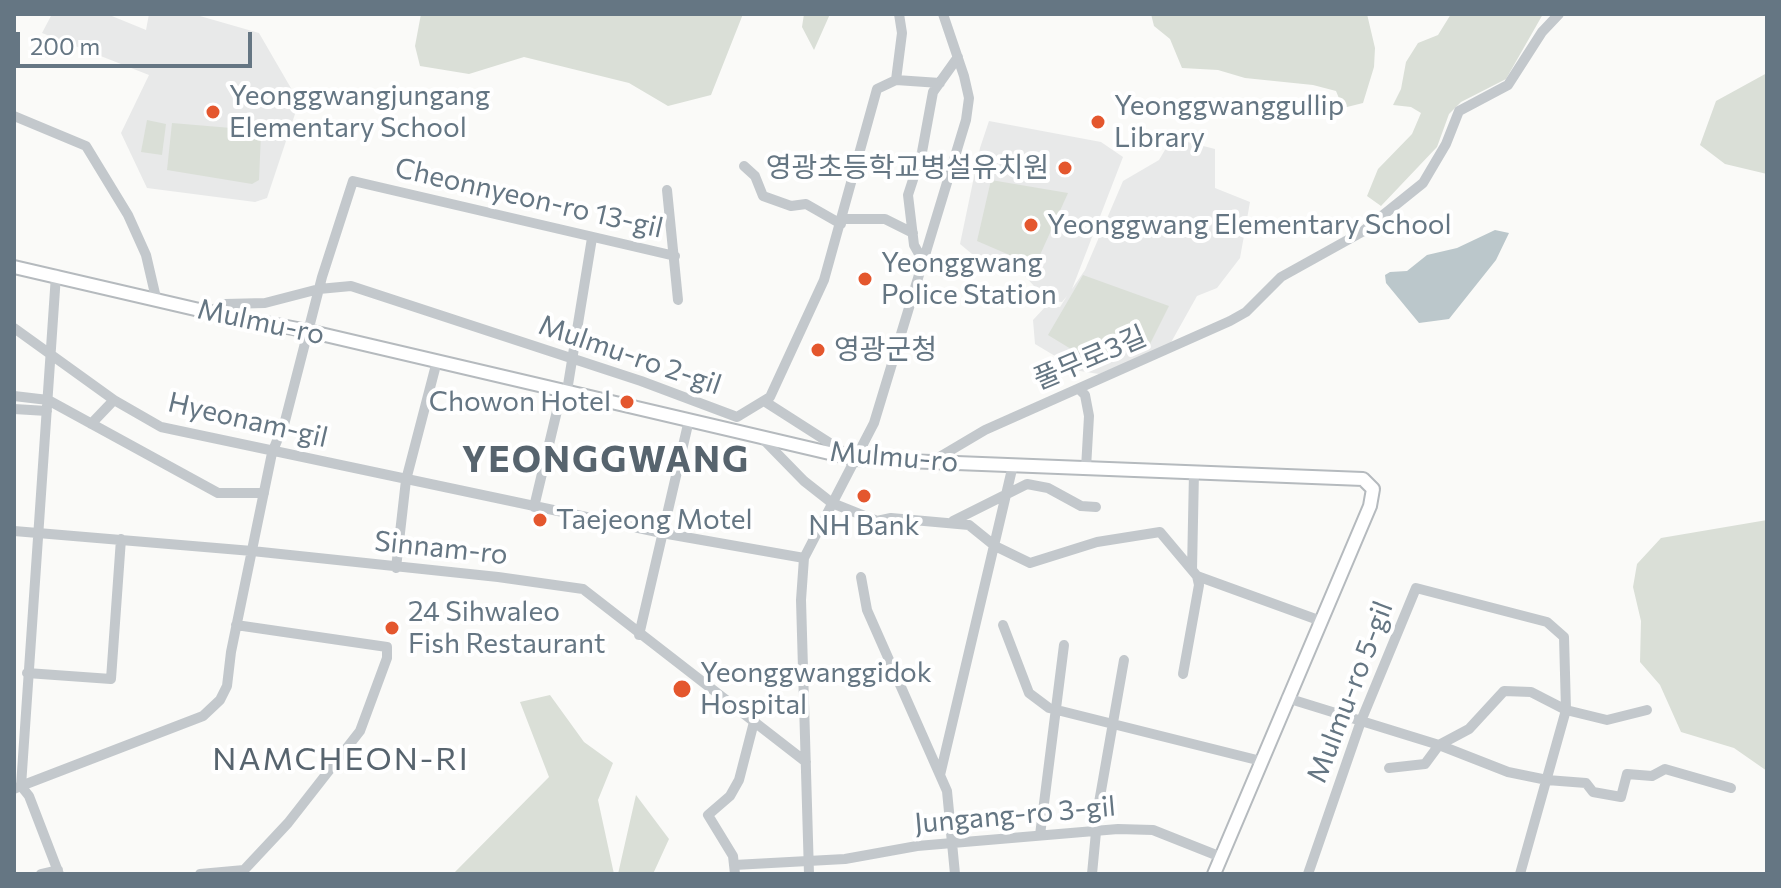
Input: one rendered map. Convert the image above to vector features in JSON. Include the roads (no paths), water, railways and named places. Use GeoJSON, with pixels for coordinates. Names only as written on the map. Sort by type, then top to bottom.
{"type":"FeatureCollection","features":[{"type":"Feature","properties":{"kind":"main road","name":"Mulmu-ro"},"geometry":{"type":"LineString","coordinates":[[14,267],[208,312],[308,331],[855,459],[1350,478],[1370,483],[1373,489],[1370,506],[1214,874]]}},
{"type":"Feature","properties":{"kind":"street"},"geometry":{"type":"LineString","coordinates":[[896,80],[902,33],[899,14]]}},
{"type":"Feature","properties":{"kind":"street"},"geometry":{"type":"LineString","coordinates":[[809,874],[801,600],[804,558],[874,423],[966,120],[969,98],[943,14]]}},
{"type":"Feature","properties":{"kind":"street","name":"풀무로3길"},"geometry":{"type":"LineString","coordinates":[[931,462],[985,430],[1230,321],[1281,277],[1362,232],[1423,183],[1446,144],[1459,111],[1508,85],[1542,32],[1559,14]]}},
{"type":"Feature","properties":{"kind":"street"},"geometry":{"type":"LineString","coordinates":[[923,261],[914,245],[908,195],[922,152],[933,92],[958,57]]}},
{"type":"Feature","properties":{"kind":"street"},"geometry":{"type":"LineString","coordinates":[[855,459],[764,401],[779,379],[824,280],[877,89],[896,80],[940,83]]}},
{"type":"Feature","properties":{"kind":"street"},"geometry":{"type":"LineString","coordinates":[[14,116],[86,146],[128,215],[146,255],[156,298]]}},
{"type":"Feature","properties":{"kind":"street"},"geometry":{"type":"LineString","coordinates":[[744,166],[755,176],[763,196],[791,206],[806,204],[842,222],[885,219],[913,233]]}},
{"type":"Feature","properties":{"kind":"street","name":"Cheonnyeon-ro 13-gil"},"geometry":{"type":"LineString","coordinates":[[17,787],[203,716],[220,700],[227,686],[236,625],[272,453],[285,421],[319,289],[353,181],[675,256]]}},
{"type":"Feature","properties":{"kind":"street"},"geometry":{"type":"LineString","coordinates":[[667,190],[678,300]]}},
{"type":"Feature","properties":{"kind":"street"},"geometry":{"type":"LineString","coordinates":[[534,507],[572,359],[592,238]]}},
{"type":"Feature","properties":{"kind":"street"},"geometry":{"type":"LineString","coordinates":[[41,874],[58,872],[29,796],[17,787],[39,532],[56,275]]}},
{"type":"Feature","properties":{"kind":"street","name":"Mulmu-ro 2-gil"},"geometry":{"type":"LineString","coordinates":[[208,312],[225,304],[265,303],[319,289],[351,286],[737,417],[764,401]]}},
{"type":"Feature","properties":{"kind":"street","name":"Hyeonam-gil"},"geometry":{"type":"LineString","coordinates":[[14,328],[114,400],[161,427],[534,507],[804,558]]}},
{"type":"Feature","properties":{"kind":"street"},"geometry":{"type":"LineString","coordinates":[[396,568],[406,480],[437,361]]}},
{"type":"Feature","properties":{"kind":"street"},"geometry":{"type":"LineString","coordinates":[[1079,389],[1085,395],[1089,416],[1086,468]]}},
{"type":"Feature","properties":{"kind":"street"},"geometry":{"type":"LineString","coordinates":[[14,396],[48,405],[91,424],[218,493],[264,493]]}},
{"type":"Feature","properties":{"kind":"street"},"geometry":{"type":"LineString","coordinates":[[91,424],[114,400]]}},
{"type":"Feature","properties":{"kind":"street"},"geometry":{"type":"LineString","coordinates":[[14,409],[48,405]]}},
{"type":"Feature","properties":{"kind":"street"},"geometry":{"type":"LineString","coordinates":[[639,635],[689,420]]}},
{"type":"Feature","properties":{"kind":"street"},"geometry":{"type":"LineString","coordinates":[[761,437],[804,481],[832,503],[877,521],[952,521],[969,525],[995,546],[1030,563],[1097,542],[1160,532],[1195,573],[1321,621]]}},
{"type":"Feature","properties":{"kind":"street"},"geometry":{"type":"LineString","coordinates":[[940,775],[1013,465]]}},
{"type":"Feature","properties":{"kind":"street"},"geometry":{"type":"LineString","coordinates":[[1183,674],[1199,585],[1195,573],[1194,472]]}},
{"type":"Feature","properties":{"kind":"street"},"geometry":{"type":"LineString","coordinates":[[952,521],[1027,484],[1048,488],[1081,506],[1096,507]]}},
{"type":"Feature","properties":{"kind":"street","name":"Sinnam-ro"},"geometry":{"type":"LineString","coordinates":[[14,531],[252,551],[583,589],[806,762]]}},
{"type":"Feature","properties":{"kind":"street"},"geometry":{"type":"LineString","coordinates":[[27,673],[111,679],[121,539]]}},
{"type":"Feature","properties":{"kind":"street"},"geometry":{"type":"LineString","coordinates":[[861,577],[867,610],[947,791],[955,874]]}},
{"type":"Feature","properties":{"kind":"street","name":"Mulmu-ro 5-gil"},"geometry":{"type":"LineString","coordinates":[[1308,874],[1361,721],[1416,588],[1547,622],[1564,637],[1566,710],[1520,874]]}},
{"type":"Feature","properties":{"kind":"street"},"geometry":{"type":"LineString","coordinates":[[200,874],[244,870],[288,823],[360,731],[387,658],[387,647],[236,625]]}},
{"type":"Feature","properties":{"kind":"street"},"geometry":{"type":"LineString","coordinates":[[1003,625],[1029,693],[1055,709],[1261,761]]}},
{"type":"Feature","properties":{"kind":"street"},"geometry":{"type":"LineString","coordinates":[[1040,835],[1064,645]]}},
{"type":"Feature","properties":{"kind":"street"},"geometry":{"type":"LineString","coordinates":[[1092,874],[1095,832],[1124,660]]}},
{"type":"Feature","properties":{"kind":"street"},"geometry":{"type":"LineString","coordinates":[[1389,768],[1425,764],[1439,745],[1469,729],[1504,691],[1531,692],[1566,710],[1607,720],[1647,710]]}},
{"type":"Feature","properties":{"kind":"street"},"geometry":{"type":"LineString","coordinates":[[1287,698],[1439,745],[1478,762],[1547,780],[1586,783],[1593,792],[1621,797],[1627,774],[1652,776],[1665,769],[1731,788]]}},
{"type":"Feature","properties":{"kind":"street"},"geometry":{"type":"LineString","coordinates":[[735,870],[733,856],[708,815],[730,796],[739,780],[754,722]]}},
{"type":"Feature","properties":{"kind":"street","name":"Jungang-ro 3-gil"},"geometry":{"type":"LineString","coordinates":[[735,870],[1040,835],[1153,830],[1221,857]]}},
{"type":"Feature","properties":{"kind":"place","name":"Yeonggwangjungang Elementary School"},"geometry":{"type":"Point","coordinates":[213,112]}},
{"type":"Feature","properties":{"kind":"place","name":"Yeonggwanggullip Library"},"geometry":{"type":"Point","coordinates":[1098,122]}},
{"type":"Feature","properties":{"kind":"place","name":"영광초등학교병설유치원"},"geometry":{"type":"Point","coordinates":[1065,168]}},
{"type":"Feature","properties":{"kind":"place","name":"Yeonggwang Elementary School"},"geometry":{"type":"Point","coordinates":[1031,225]}},
{"type":"Feature","properties":{"kind":"place","name":"Yeonggwang Police Station"},"geometry":{"type":"Point","coordinates":[865,279]}},
{"type":"Feature","properties":{"kind":"place","name":"영광군청"},"geometry":{"type":"Point","coordinates":[818,350]}},
{"type":"Feature","properties":{"kind":"place","name":"Chowon Hotel"},"geometry":{"type":"Point","coordinates":[627,402]}},
{"type":"Feature","properties":{"kind":"place","name":"NH Bank"},"geometry":{"type":"Point","coordinates":[864,496]}},
{"type":"Feature","properties":{"kind":"place","name":"Taejeong Motel"},"geometry":{"type":"Point","coordinates":[540,520]}},
{"type":"Feature","properties":{"kind":"place","name":"24 Sihwaleo Fish Restaurant"},"geometry":{"type":"Point","coordinates":[392,628]}},
{"type":"Feature","properties":{"kind":"place","name":"Yeonggwanggidok Hospital"},"geometry":{"type":"Point","coordinates":[682,689]}},
{"type":"Feature","properties":{"kind":"district","name":"YEONGGWANG"},"geometry":{"type":"Point","coordinates":[606,460]}},
{"type":"Feature","properties":{"kind":"district","name":"NAMCHEON-RI"},"geometry":{"type":"Point","coordinates":[341,759]}}]}
